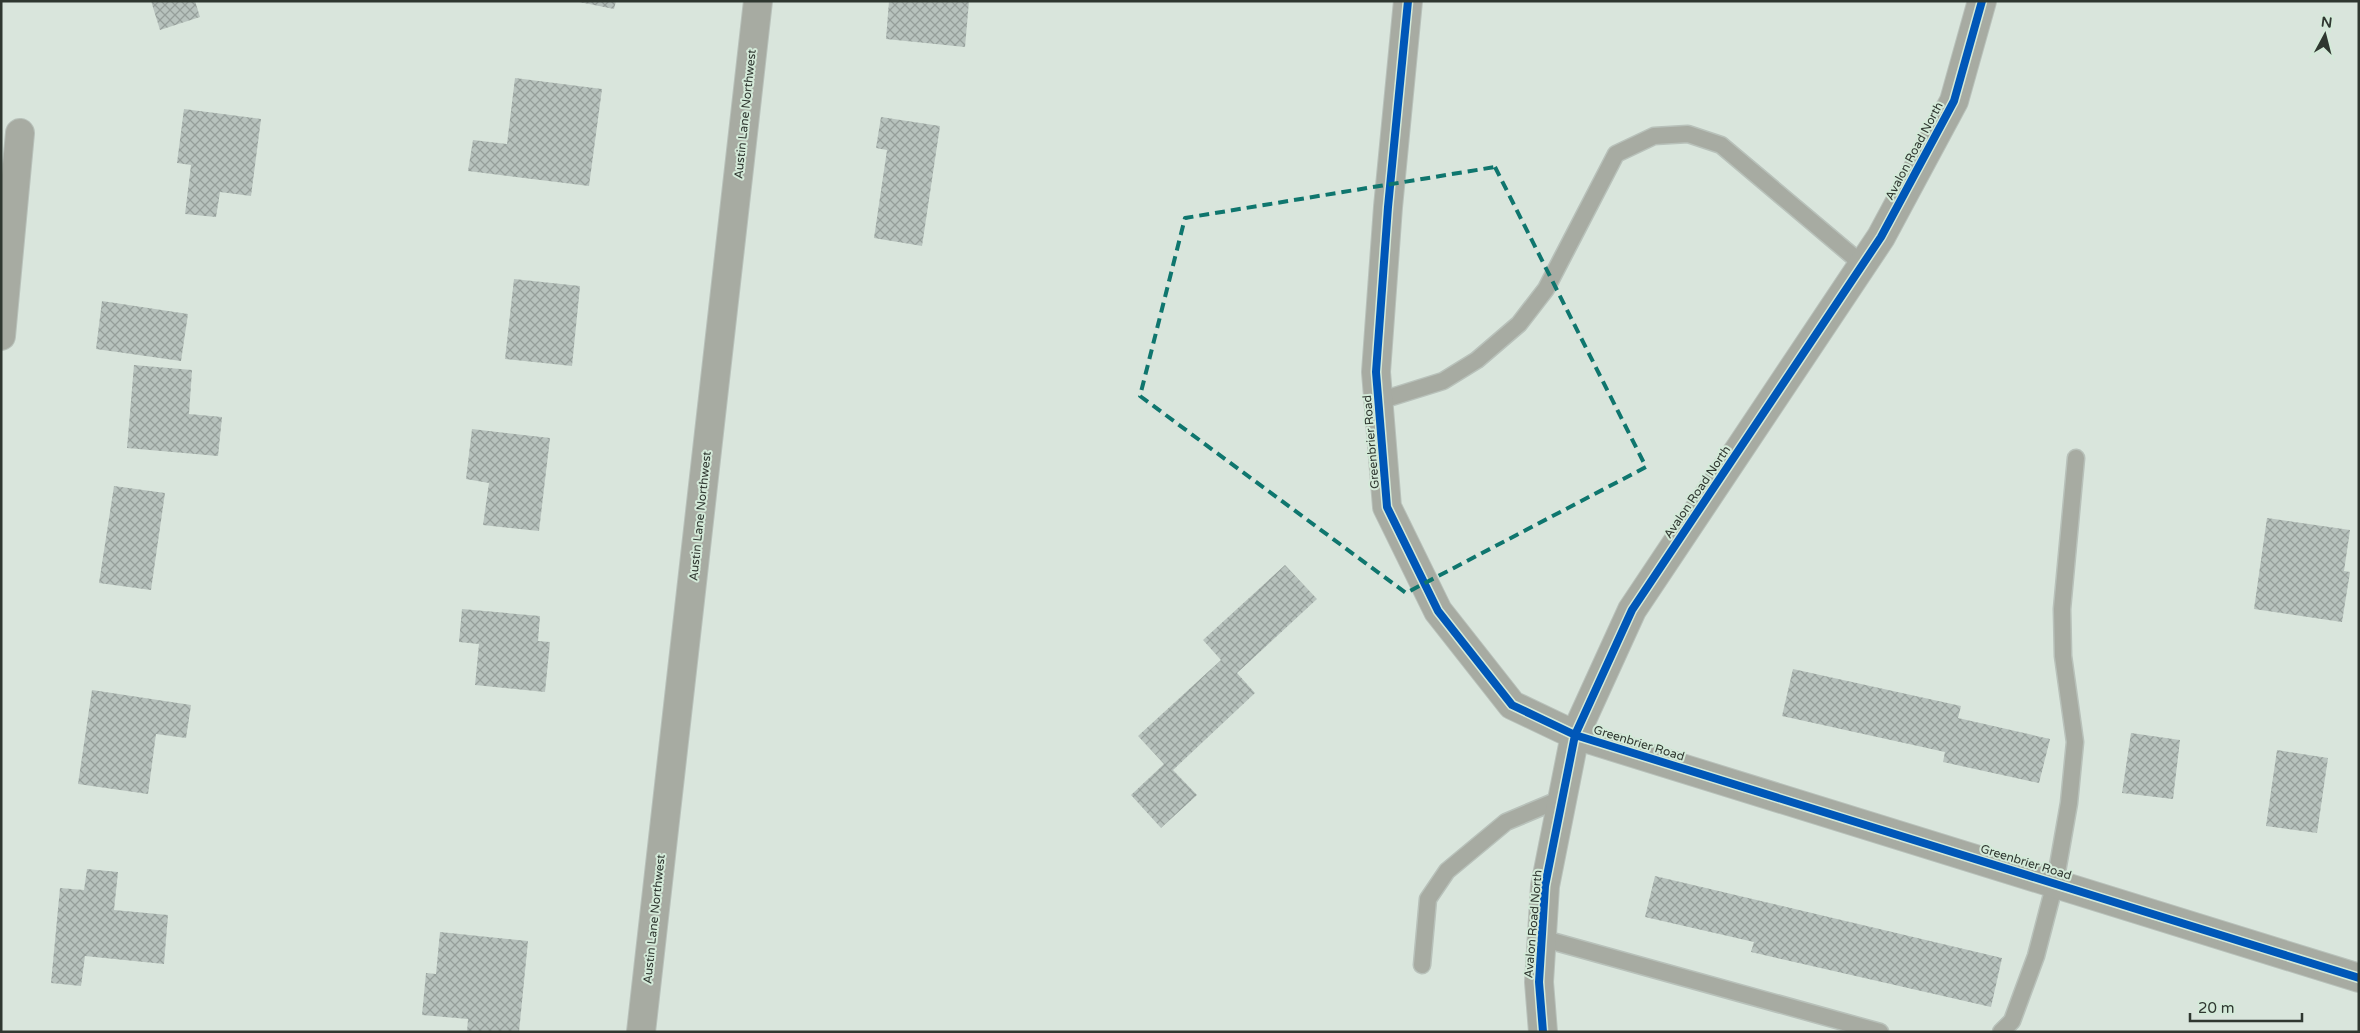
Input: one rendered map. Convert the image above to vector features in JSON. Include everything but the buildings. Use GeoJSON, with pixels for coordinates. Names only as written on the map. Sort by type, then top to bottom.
{"type":"FeatureCollection","features":[{"type":"Feature","properties":{"kind":"street","name":"Austin Lane Northwest"},"geometry":{"type":"LineString","coordinates":[[641,1032],[758,1]]}},
{"type":"Feature","properties":{"kind":"street","name":"Greenbrier Road"},"geometry":{"type":"LineString","coordinates":[[1408,1],[1376,372],[1387,507],[1438,611],[1512,705],[1575,735],[2359,978]]}},
{"type":"Feature","properties":{"kind":"street","name":"Avalon Road North"},"geometry":{"type":"LineString","coordinates":[[1542,1032],[1538,982],[1545,886],[1575,735],[1632,610],[1881,237],[1954,100],[1982,1]]}},
{"type":"Feature","properties":{"kind":"street"},"geometry":{"type":"LineString","coordinates":[[1,336],[20,133]]}},
{"type":"Feature","properties":{"kind":"lane"},"geometry":{"type":"LineString","coordinates":[[1379,401],[1443,381],[1477,360],[1519,324],[1546,289],[1616,154],[1654,136],[1688,134],[1721,144],[1862,264]]}},
{"type":"Feature","properties":{"kind":"lane"},"geometry":{"type":"LineString","coordinates":[[2000,1032],[2012,1021],[2024,993],[2055,883],[2069,803],[2075,742],[2063,656],[2062,610],[2076,458]]}},
{"type":"Feature","properties":{"kind":"lane"},"geometry":{"type":"LineString","coordinates":[[1422,965],[1428,899],[1447,871],[1506,822],[1563,798]]}},
{"type":"Feature","properties":{"kind":"lane"},"geometry":{"type":"LineString","coordinates":[[1541,938],[1880,1032]]}},
{"type":"Feature","properties":{"kind":"highlighted area"},"geometry":{"type":"Polygon","coordinates":[[[1495,167],[1646,467],[1406,593],[1140,396],[1185,218],[1495,167]]]}},
{"type":"Feature","properties":{"kind":"cycle path"},"geometry":{"type":"LineString","coordinates":[[1408,1],[1388,207],[1376,372],[1387,507],[1438,611],[1512,705],[1575,735],[2359,978]]}},
{"type":"Feature","properties":{"kind":"cycle path"},"geometry":{"type":"LineString","coordinates":[[1543,1032],[1539,982],[1545,886],[1575,735],[1632,610],[1881,237],[1954,101],[1982,1]]}}]}
